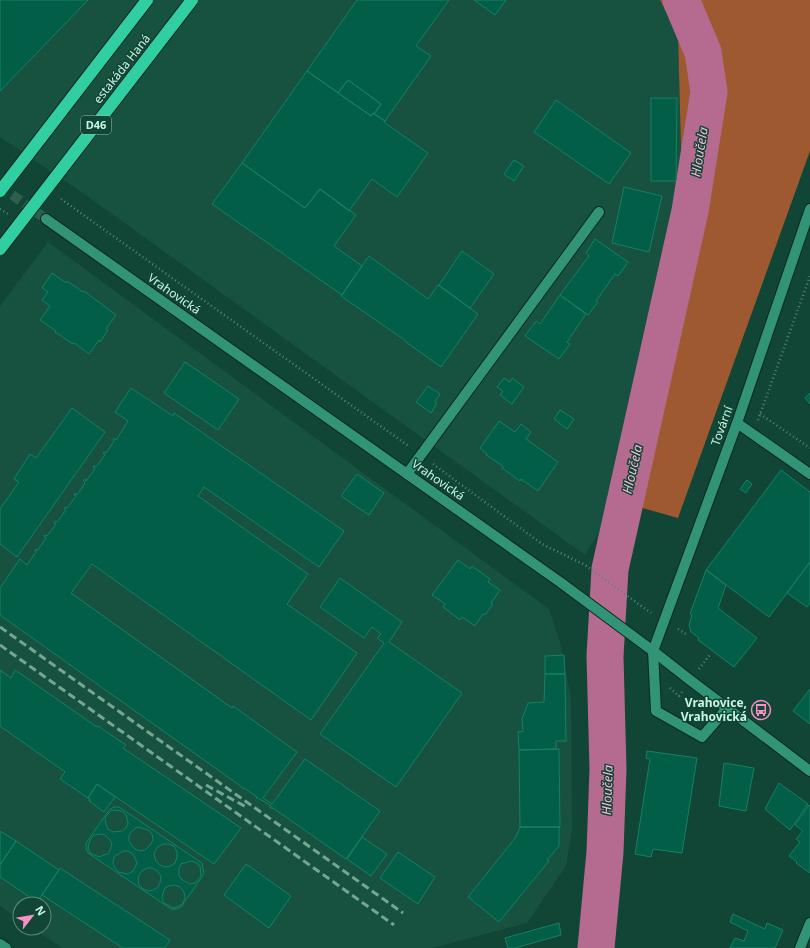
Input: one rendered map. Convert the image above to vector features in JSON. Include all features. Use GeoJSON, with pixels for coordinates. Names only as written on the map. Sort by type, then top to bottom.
{"type":"FeatureCollection","features":[{"type":"Feature","properties":{"kind":"highway","name":"estakáda Haná"},"geometry":{"type":"LineString","coordinates":[[0,191],[147,0]]}},
{"type":"Feature","properties":{"kind":"highway","name":"estakáda Haná"},"geometry":{"type":"LineString","coordinates":[[0,249],[192,0]]}},
{"type":"Feature","properties":{"kind":"street","name":"Tovární"},"geometry":{"type":"LineString","coordinates":[[653,651],[737,423],[810,209]]}},
{"type":"Feature","properties":{"kind":"street"},"geometry":{"type":"LineString","coordinates":[[407,474],[599,212]]}},
{"type":"Feature","properties":{"kind":"street","name":"Vrahovická"},"geometry":{"type":"LineString","coordinates":[[46,219],[573,592],[628,632],[810,771]]}},
{"type":"Feature","properties":{"kind":"street"},"geometry":{"type":"LineString","coordinates":[[737,423],[810,474]]}},
{"type":"Feature","properties":{"kind":"street"},"geometry":{"type":"LineString","coordinates":[[653,651],[656,711],[702,737],[727,708]]}},
{"type":"Feature","properties":{"kind":"street"},"geometry":{"type":"LineString","coordinates":[[800,948],[810,923]]}},
{"type":"Feature","properties":{"kind":"street"},"geometry":{"type":"LineString","coordinates":[[0,944],[6,948]]}},
{"type":"Feature","properties":{"kind":"path"},"geometry":{"type":"LineString","coordinates":[[61,199],[421,454],[542,544],[585,565],[640,605]]}},
{"type":"Feature","properties":{"kind":"path"},"geometry":{"type":"LineString","coordinates":[[753,434],[810,276]]}},
{"type":"Feature","properties":{"kind":"path"},"geometry":{"type":"LineString","coordinates":[[760,414],[810,448]]}},
{"type":"Feature","properties":{"kind":"shaded area"},"geometry":{"type":"Polygon","coordinates":[[[0,0],[660,0],[678,35],[682,186],[636,391],[611,513],[585,555],[87,196],[0,137],[0,0]]]}},
{"type":"Feature","properties":{"kind":"shaded area"},"geometry":{"type":"Polygon","coordinates":[[[660,0],[810,0],[810,151],[678,518],[614,500],[636,391],[682,186],[678,35],[660,0]]]}},
{"type":"Feature","properties":{"kind":"shaded area"},"geometry":{"type":"Polygon","coordinates":[[[48,242],[549,609],[560,642],[571,698],[572,830],[566,866],[527,923],[432,948],[62,948],[45,936],[52,936],[52,896],[12,896],[12,914],[0,906],[0,306],[48,242]]]}},
{"type":"Feature","properties":{"kind":"building"},"geometry":{"type":"Polygon","coordinates":[[[0,0],[88,0],[0,91],[0,0]]]}},
{"type":"Feature","properties":{"kind":"building"},"geometry":{"type":"Polygon","coordinates":[[[357,0],[449,0],[416,46],[431,56],[385,121],[374,114],[381,104],[348,80],[338,93],[307,71],[357,0]]]}},
{"type":"Feature","properties":{"kind":"building"},"geometry":{"type":"Polygon","coordinates":[[[474,0],[506,0],[495,15],[474,0]]]}},
{"type":"Feature","properties":{"kind":"building"},"geometry":{"type":"Polygon","coordinates":[[[307,71],[371,116],[373,113],[385,121],[385,123],[428,153],[397,197],[372,179],[349,211],[320,189],[305,208],[242,163],[307,71]]]}},
{"type":"Feature","properties":{"kind":"building"},"geometry":{"type":"Polygon","coordinates":[[[348,80],[381,104],[374,114],[373,113],[371,116],[338,93],[348,80]]]}},
{"type":"Feature","properties":{"kind":"building"},"geometry":{"type":"Polygon","coordinates":[[[651,98],[677,98],[676,181],[651,181],[651,98]]]}},
{"type":"Feature","properties":{"kind":"building"},"geometry":{"type":"Polygon","coordinates":[[[556,100],[631,153],[609,184],[534,132],[556,100]]]}},
{"type":"Feature","properties":{"kind":"building"},"geometry":{"type":"Polygon","coordinates":[[[514,160],[524,166],[514,181],[504,174],[514,160]]]}},
{"type":"Feature","properties":{"kind":"building"},"geometry":{"type":"Polygon","coordinates":[[[242,163],[305,208],[320,189],[356,215],[334,246],[362,266],[342,295],[212,204],[242,163]]]}},
{"type":"Feature","properties":{"kind":"building"},"geometry":{"type":"Polygon","coordinates":[[[624,187],[662,196],[649,252],[612,243],[624,187]]]}},
{"type":"Feature","properties":{"kind":"building"},"geometry":{"type":"Polygon","coordinates":[[[595,239],[628,262],[618,276],[615,274],[596,301],[598,302],[588,315],[560,295],[589,256],[586,253],[595,239]]]}},
{"type":"Feature","properties":{"kind":"building"},"geometry":{"type":"Polygon","coordinates":[[[462,251],[494,274],[470,308],[439,285],[462,251]]]}},
{"type":"Feature","properties":{"kind":"building"},"geometry":{"type":"Polygon","coordinates":[[[369,256],[428,299],[438,285],[478,314],[441,367],[341,296],[369,256]]]}},
{"type":"Feature","properties":{"kind":"building"},"geometry":{"type":"Polygon","coordinates":[[[52,273],[66,283],[67,281],[83,292],[84,291],[116,315],[106,329],[108,330],[100,342],[99,340],[89,354],[55,332],[56,331],[40,320],[50,306],[42,300],[48,292],[42,288],[52,273]]]}},
{"type":"Feature","properties":{"kind":"building"},"geometry":{"type":"Polygon","coordinates":[[[560,295],[586,314],[567,342],[570,344],[559,359],[525,336],[536,321],[540,324],[560,295]]]}},
{"type":"Feature","properties":{"kind":"building"},"geometry":{"type":"Polygon","coordinates":[[[185,362],[239,399],[218,430],[164,393],[185,362]]]}},
{"type":"Feature","properties":{"kind":"building"},"geometry":{"type":"Polygon","coordinates":[[[504,378],[510,382],[512,378],[524,387],[512,404],[500,395],[503,391],[497,387],[504,378]]]}},
{"type":"Feature","properties":{"kind":"building"},"geometry":{"type":"Polygon","coordinates":[[[428,386],[440,394],[431,413],[416,402],[428,386]]]}},
{"type":"Feature","properties":{"kind":"building"},"geometry":{"type":"Polygon","coordinates":[[[131,388],[173,416],[174,413],[344,531],[319,567],[204,487],[198,496],[308,574],[287,604],[357,653],[311,720],[92,564],[71,593],[232,708],[233,706],[297,752],[263,798],[272,804],[305,759],[380,811],[346,859],[273,808],[270,808],[271,806],[256,798],[257,797],[244,788],[243,789],[0,615],[0,588],[20,559],[27,565],[36,552],[36,549],[38,550],[46,538],[44,537],[45,535],[47,536],[56,524],[54,523],[55,521],[57,522],[66,510],[64,509],[65,507],[67,508],[76,496],[74,495],[75,493],[77,495],[85,483],[83,481],[85,479],[86,481],[95,469],[93,467],[96,467],[105,455],[103,453],[106,453],[114,441],[114,438],[116,440],[128,421],[115,412],[131,388]]]}},
{"type":"Feature","properties":{"kind":"building"},"geometry":{"type":"Polygon","coordinates":[[[810,393],[810,404],[805,398],[810,393]]]}},
{"type":"Feature","properties":{"kind":"building"},"geometry":{"type":"Polygon","coordinates":[[[72,408],[105,432],[17,557],[0,544],[0,509],[19,482],[14,479],[30,454],[36,458],[72,408]]]}},
{"type":"Feature","properties":{"kind":"building"},"geometry":{"type":"Polygon","coordinates":[[[560,410],[574,419],[567,429],[554,419],[560,410]]]}},
{"type":"Feature","properties":{"kind":"building"},"geometry":{"type":"Polygon","coordinates":[[[499,421],[515,432],[521,424],[531,432],[526,439],[558,462],[538,491],[521,479],[520,481],[502,468],[503,466],[486,455],[487,454],[480,448],[499,421]]]}},
{"type":"Feature","properties":{"kind":"building"},"geometry":{"type":"Polygon","coordinates":[[[781,470],[810,492],[810,562],[769,617],[706,570],[781,470]]]}},
{"type":"Feature","properties":{"kind":"building"},"geometry":{"type":"Polygon","coordinates":[[[357,474],[384,493],[369,515],[341,496],[357,474]]]}},
{"type":"Feature","properties":{"kind":"building"},"geometry":{"type":"Polygon","coordinates":[[[747,480],[752,484],[746,493],[740,489],[747,480]]]}},
{"type":"Feature","properties":{"kind":"building"},"geometry":{"type":"Polygon","coordinates":[[[458,560],[470,569],[472,566],[490,579],[488,582],[500,590],[491,603],[493,604],[485,615],[483,614],[475,626],[462,617],[460,620],[443,607],[445,604],[432,595],[458,560]]]}},
{"type":"Feature","properties":{"kind":"building"},"geometry":{"type":"Polygon","coordinates":[[[810,562],[810,603],[807,607],[787,593],[810,562]]]}},
{"type":"Feature","properties":{"kind":"building"},"geometry":{"type":"Polygon","coordinates":[[[706,570],[726,585],[718,608],[757,638],[734,667],[698,640],[699,638],[691,632],[689,625],[692,615],[690,614],[706,570]]]}},
{"type":"Feature","properties":{"kind":"building"},"geometry":{"type":"Polygon","coordinates":[[[340,578],[402,622],[389,642],[462,693],[396,787],[320,734],[384,643],[377,638],[381,634],[372,627],[364,638],[320,607],[340,578]]]}},
{"type":"Feature","properties":{"kind":"building"},"geometry":{"type":"Polygon","coordinates":[[[564,655],[565,674],[545,674],[545,656],[564,655]]]}},
{"type":"Feature","properties":{"kind":"building"},"geometry":{"type":"Polygon","coordinates":[[[0,670],[11,678],[15,670],[97,727],[98,726],[126,745],[123,748],[241,828],[214,864],[97,784],[88,798],[60,779],[65,772],[0,726],[0,670]]]}},
{"type":"Feature","properties":{"kind":"building"},"geometry":{"type":"Polygon","coordinates":[[[545,674],[565,674],[566,741],[556,741],[556,749],[519,750],[518,732],[523,731],[522,719],[528,703],[544,702],[545,674]]]}},
{"type":"Feature","properties":{"kind":"building"},"geometry":{"type":"Polygon","coordinates":[[[810,689],[810,724],[793,711],[810,689]]]}},
{"type":"Feature","properties":{"kind":"building"},"geometry":{"type":"Polygon","coordinates":[[[559,749],[560,827],[520,827],[519,750],[559,749]]]}},
{"type":"Feature","properties":{"kind":"building"},"geometry":{"type":"Polygon","coordinates":[[[647,751],[697,758],[682,853],[653,849],[651,857],[635,854],[650,759],[646,758],[647,751]]]}},
{"type":"Feature","properties":{"kind":"building"},"geometry":{"type":"Polygon","coordinates":[[[724,763],[754,768],[746,811],[719,806],[724,763]]]}},
{"type":"Feature","properties":{"kind":"building"},"geometry":{"type":"Polygon","coordinates":[[[779,783],[808,804],[790,830],[765,809],[779,783]]]}},
{"type":"Feature","properties":{"kind":"building"},"geometry":{"type":"Polygon","coordinates":[[[97,784],[115,797],[104,812],[89,801],[91,800],[88,798],[97,784]]]}},
{"type":"Feature","properties":{"kind":"building"},"geometry":{"type":"Polygon","coordinates":[[[809,805],[810,873],[789,856],[800,842],[796,839],[803,831],[795,825],[809,805]]]}},
{"type":"Feature","properties":{"kind":"building"},"geometry":{"type":"Polygon","coordinates":[[[114,807],[119,807],[202,863],[204,874],[181,907],[171,909],[88,853],[86,843],[109,810],[114,807]],[[112,810],[105,818],[108,829],[113,832],[122,831],[126,828],[128,823],[126,815],[122,811],[112,810]],[[138,827],[129,835],[129,841],[132,846],[140,851],[145,850],[151,844],[153,839],[152,834],[148,830],[138,827]],[[94,835],[91,838],[88,848],[90,853],[99,857],[109,853],[112,844],[105,835],[94,835]],[[163,844],[155,851],[154,855],[156,861],[160,865],[165,867],[175,863],[177,852],[174,846],[163,844]],[[123,851],[114,857],[113,863],[118,872],[128,874],[133,871],[137,863],[133,854],[128,851],[123,851]],[[191,861],[181,864],[179,868],[179,875],[181,879],[190,884],[195,883],[201,876],[200,866],[195,862],[191,861]],[[147,868],[139,875],[139,885],[148,891],[158,887],[160,883],[161,876],[152,868],[147,868]],[[175,885],[165,888],[162,898],[164,903],[173,908],[183,903],[185,898],[184,892],[180,887],[175,885]]]}},
{"type":"Feature","properties":{"kind":"building"},"geometry":{"type":"Polygon","coordinates":[[[520,827],[560,827],[559,846],[547,860],[549,861],[499,922],[468,897],[516,837],[520,827]]]}},
{"type":"Feature","properties":{"kind":"building"},"geometry":{"type":"Polygon","coordinates":[[[0,831],[16,841],[0,865],[0,831]]]}},
{"type":"Feature","properties":{"kind":"building"},"geometry":{"type":"Polygon","coordinates":[[[362,837],[387,854],[371,876],[347,859],[362,837]]]}},
{"type":"Feature","properties":{"kind":"building"},"geometry":{"type":"Polygon","coordinates":[[[16,841],[59,870],[41,896],[28,896],[0,877],[0,865],[16,841]]]}},
{"type":"Feature","properties":{"kind":"building"},"geometry":{"type":"Polygon","coordinates":[[[398,852],[435,877],[418,904],[380,878],[398,852]]]}},
{"type":"Feature","properties":{"kind":"building"},"geometry":{"type":"Polygon","coordinates":[[[246,864],[291,896],[269,928],[224,895],[246,864]]]}},
{"type":"Feature","properties":{"kind":"building"},"geometry":{"type":"Polygon","coordinates":[[[60,868],[170,940],[165,948],[123,948],[52,902],[52,896],[42,895],[60,868]]]}},
{"type":"Feature","properties":{"kind":"building"},"geometry":{"type":"Polygon","coordinates":[[[733,914],[765,929],[767,923],[783,930],[775,948],[730,948],[735,938],[744,941],[748,931],[730,922],[733,914]]]}},
{"type":"Feature","properties":{"kind":"building"},"geometry":{"type":"Polygon","coordinates":[[[559,923],[561,935],[515,948],[508,948],[505,938],[559,923]]]}},
{"type":"Feature","properties":{"kind":"waterway","name":"Hloučela"},"geometry":{"type":"LineString","coordinates":[[596,948],[605,852],[608,769],[605,656],[610,569],[690,211],[709,92],[703,52],[681,0]]}},
{"type":"Feature","properties":{"kind":"tunnel"},"geometry":{"type":"LineString","coordinates":[[0,186],[46,219]]}},
{"type":"Feature","properties":{"kind":"railway"},"geometry":{"type":"LineString","coordinates":[[0,627],[403,913]]}},
{"type":"Feature","properties":{"kind":"railway"},"geometry":{"type":"LineString","coordinates":[[0,645],[394,925]]}},
{"type":"Feature","properties":{"kind":"railway"},"geometry":{"type":"LineString","coordinates":[[206,785],[248,808]]}},
{"type":"Feature","properties":{"kind":"place","name":"Vrahovice, Vrahovická"},"geometry":{"type":"Point","coordinates":[761,710]}}]}
